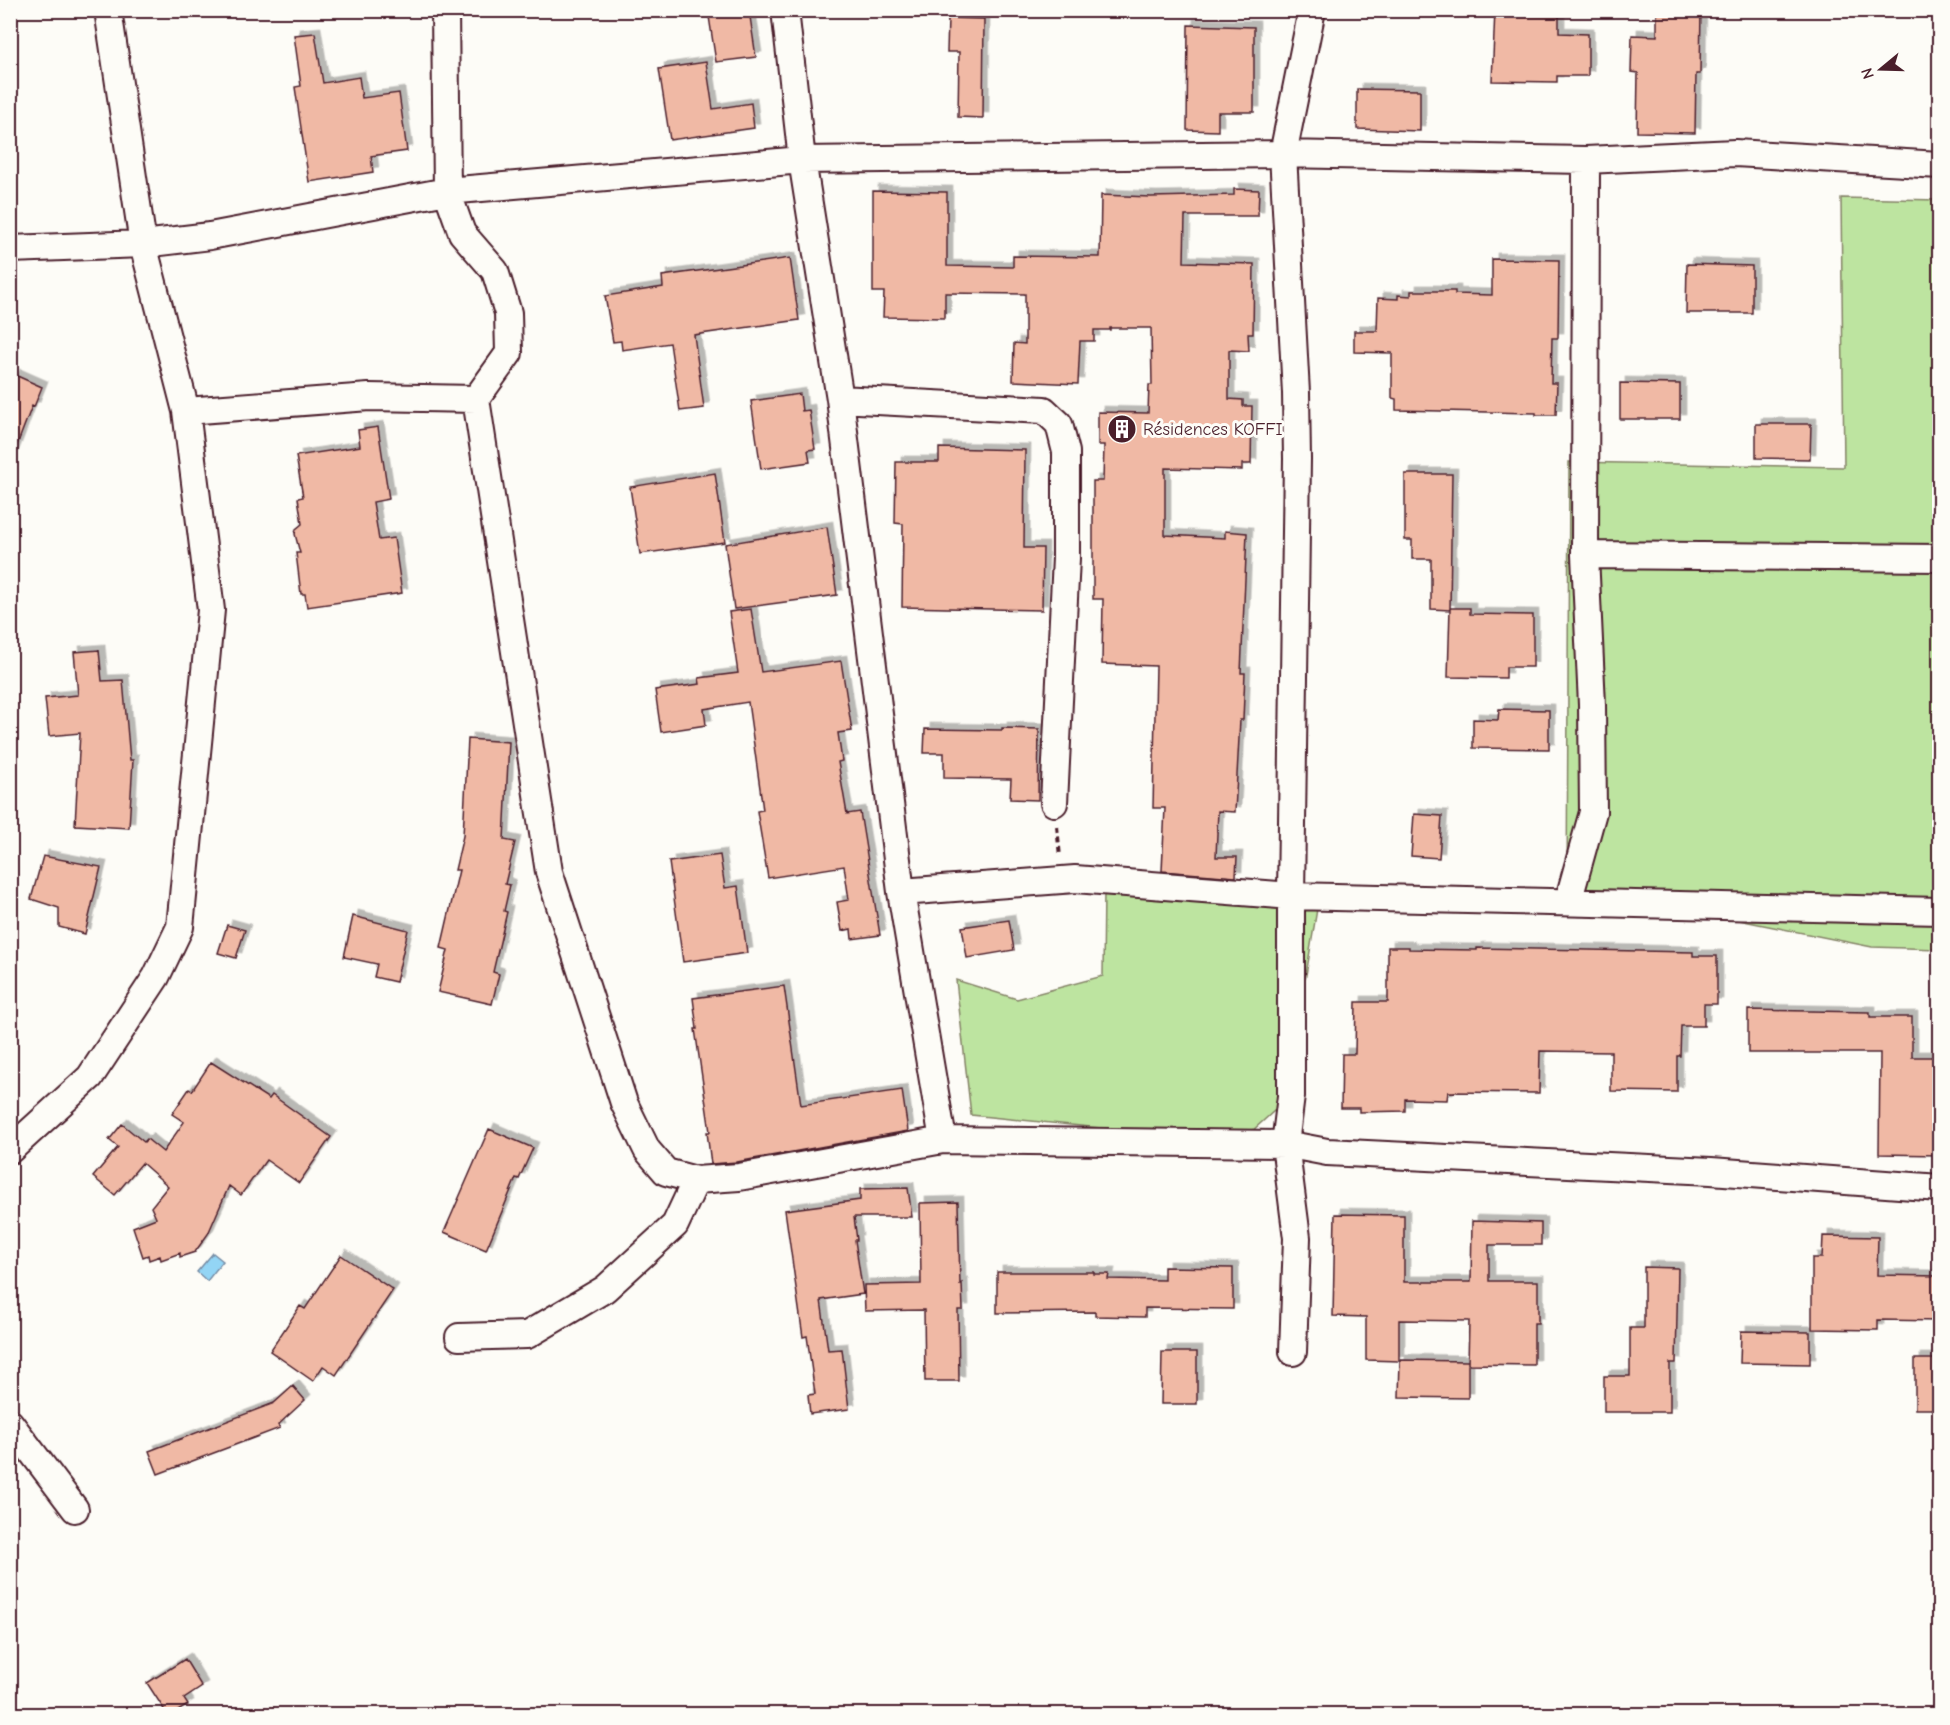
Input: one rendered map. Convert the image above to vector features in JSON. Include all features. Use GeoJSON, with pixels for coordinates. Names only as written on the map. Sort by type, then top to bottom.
{"type":"FeatureCollection","features":[{"type":"Feature","properties":{"kind":"street"},"geometry":{"type":"LineString","coordinates":[[10,1150],[90,1077],[156,977],[180,927],[211,610],[186,411],[143,244],[108,10]]}},
{"type":"Feature","properties":{"kind":"street"},"geometry":{"type":"LineString","coordinates":[[445,10],[447,191],[462,234],[495,271],[508,313],[509,354],[476,399],[549,872],[624,1103],[646,1150],[666,1172],[696,1180],[739,1177],[943,1140],[1285,1144],[1326,1152],[1711,1171],[1940,1188]]}},
{"type":"Feature","properties":{"kind":"street"},"geometry":{"type":"LineString","coordinates":[[785,10],[802,160],[840,399],[901,892],[943,1140]]}},
{"type":"Feature","properties":{"kind":"street"},"geometry":{"type":"LineString","coordinates":[[1293,1352],[1297,1238],[1285,1144],[1291,1096],[1291,896],[1297,459],[1296,393],[1283,154],[1312,10]]}},
{"type":"Feature","properties":{"kind":"street"},"geometry":{"type":"LineString","coordinates":[[10,249],[143,244],[210,236],[447,191],[802,160],[1283,154],[1586,160],[1735,153],[1940,165]]}},
{"type":"Feature","properties":{"kind":"street"},"geometry":{"type":"LineString","coordinates":[[1568,902],[1593,812],[1592,705],[1585,555],[1586,160]]}},
{"type":"Feature","properties":{"kind":"street"},"geometry":{"type":"LineString","coordinates":[[186,411],[369,397],[476,399]]}},
{"type":"Feature","properties":{"kind":"street"},"geometry":{"type":"LineString","coordinates":[[840,399],[1044,410],[1059,424],[1066,452],[1066,558],[1054,803]]}},
{"type":"Feature","properties":{"kind":"street"},"geometry":{"type":"LineString","coordinates":[[1585,555],[1940,558]]}},
{"type":"Feature","properties":{"kind":"street"},"geometry":{"type":"LineString","coordinates":[[901,892],[1060,882],[1075,879],[1291,896],[1940,911]]}},
{"type":"Feature","properties":{"kind":"street"},"geometry":{"type":"LineString","coordinates":[[459,1337],[527,1335],[605,1289],[675,1225],[696,1180]]}},
{"type":"Feature","properties":{"kind":"street"},"geometry":{"type":"LineString","coordinates":[[10,1423],[75,1509]]}},
{"type":"Feature","properties":{"kind":"path"},"geometry":{"type":"LineString","coordinates":[[1054,803],[1060,845],[1060,882]]}},
{"type":"Feature","properties":{"kind":"green space"},"geometry":{"type":"Polygon","coordinates":[[[1841,198],[1939,200],[1939,949],[1872,947],[1679,908],[1567,904],[1569,462],[1844,467],[1841,198]]]}},
{"type":"Feature","properties":{"kind":"green space"},"geometry":{"type":"Polygon","coordinates":[[[1104,890],[1319,897],[1285,1101],[1240,1142],[971,1115],[956,980],[1017,999],[1103,976],[1104,890]]]}},
{"type":"Feature","properties":{"kind":"water"},"geometry":{"type":"Polygon","coordinates":[[[213,1253],[223,1261],[207,1281],[197,1272],[213,1253]]]}},
{"type":"Feature","properties":{"kind":"building"},"geometry":{"type":"Polygon","coordinates":[[[708,10],[749,10],[756,57],[716,62],[708,10]]]}},
{"type":"Feature","properties":{"kind":"building"},"geometry":{"type":"Polygon","coordinates":[[[1495,10],[1559,10],[1559,33],[1588,34],[1588,76],[1557,76],[1557,82],[1492,81],[1495,10]]]}},
{"type":"Feature","properties":{"kind":"building"},"geometry":{"type":"Polygon","coordinates":[[[1657,10],[1701,10],[1700,74],[1696,74],[1695,133],[1637,132],[1638,73],[1631,72],[1632,35],[1657,36],[1657,10]]]}},
{"type":"Feature","properties":{"kind":"building"},"geometry":{"type":"Polygon","coordinates":[[[948,18],[984,19],[983,118],[958,117],[959,52],[947,52],[948,18]]]}},
{"type":"Feature","properties":{"kind":"building"},"geometry":{"type":"Polygon","coordinates":[[[1188,25],[1254,27],[1254,112],[1218,112],[1218,131],[1187,130],[1188,25]]]}},
{"type":"Feature","properties":{"kind":"building"},"geometry":{"type":"Polygon","coordinates":[[[315,33],[323,83],[359,77],[362,98],[399,93],[407,151],[371,156],[373,172],[309,182],[295,87],[301,86],[294,35],[315,33]]]}},
{"type":"Feature","properties":{"kind":"building"},"geometry":{"type":"Polygon","coordinates":[[[706,62],[713,109],[751,103],[754,128],[670,140],[659,69],[706,62]]]}},
{"type":"Feature","properties":{"kind":"building"},"geometry":{"type":"Polygon","coordinates":[[[1357,89],[1420,90],[1420,131],[1357,129],[1357,89]]]}},
{"type":"Feature","properties":{"kind":"building"},"geometry":{"type":"Polygon","coordinates":[[[1234,189],[1259,190],[1258,216],[1185,216],[1184,262],[1254,264],[1253,334],[1248,334],[1249,351],[1229,350],[1229,399],[1243,400],[1243,406],[1252,406],[1251,464],[1242,464],[1242,470],[1165,468],[1165,535],[1225,538],[1225,531],[1247,533],[1241,673],[1245,673],[1243,720],[1240,720],[1235,812],[1218,811],[1216,857],[1237,857],[1236,877],[1162,871],[1165,808],[1153,808],[1156,666],[1102,664],[1103,599],[1093,599],[1093,481],[1103,481],[1104,445],[1098,445],[1098,412],[1148,413],[1149,385],[1152,385],[1151,328],[1094,330],[1094,341],[1080,341],[1078,384],[1013,381],[1014,343],[1025,344],[1025,294],[945,293],[945,318],[883,317],[884,292],[873,292],[873,191],[947,192],[947,266],[1013,267],[1013,256],[1100,257],[1101,195],[1151,197],[1234,195],[1234,189]]]}},
{"type":"Feature","properties":{"kind":"building"},"geometry":{"type":"Polygon","coordinates":[[[790,258],[799,320],[694,335],[704,408],[680,411],[670,343],[622,350],[621,341],[613,342],[605,296],[663,287],[662,276],[790,258]]]}},
{"type":"Feature","properties":{"kind":"building"},"geometry":{"type":"Polygon","coordinates":[[[1492,259],[1559,260],[1558,338],[1552,338],[1551,383],[1557,383],[1556,415],[1396,410],[1396,399],[1392,398],[1392,353],[1354,352],[1354,331],[1377,331],[1378,298],[1398,299],[1398,295],[1411,296],[1411,291],[1455,291],[1455,294],[1492,295],[1492,259]]]}},
{"type":"Feature","properties":{"kind":"building"},"geometry":{"type":"Polygon","coordinates":[[[1687,264],[1752,266],[1752,313],[1686,313],[1687,264]]]}},
{"type":"Feature","properties":{"kind":"building"},"geometry":{"type":"Polygon","coordinates":[[[15,375],[42,387],[34,407],[32,406],[12,458],[10,457],[10,385],[15,375]]]}},
{"type":"Feature","properties":{"kind":"building"},"geometry":{"type":"Polygon","coordinates":[[[1620,383],[1680,384],[1680,419],[1620,419],[1620,383]]]}},
{"type":"Feature","properties":{"kind":"building"},"geometry":{"type":"Polygon","coordinates":[[[800,394],[802,411],[809,410],[815,449],[808,450],[810,462],[761,469],[751,401],[800,394]]]}},
{"type":"Feature","properties":{"kind":"building"},"geometry":{"type":"Polygon","coordinates":[[[1756,424],[1811,424],[1810,459],[1756,458],[1756,424]]]}},
{"type":"Feature","properties":{"kind":"building"},"geometry":{"type":"Polygon","coordinates":[[[378,427],[389,499],[373,502],[379,540],[394,538],[402,593],[307,607],[305,594],[301,594],[296,553],[300,553],[295,534],[296,529],[302,524],[298,498],[303,497],[296,456],[360,446],[358,430],[378,427]]]}},
{"type":"Feature","properties":{"kind":"building"},"geometry":{"type":"Polygon","coordinates":[[[939,448],[1025,450],[1024,548],[1043,548],[1042,610],[902,607],[903,524],[895,523],[896,462],[939,462],[939,448]]]}},
{"type":"Feature","properties":{"kind":"building"},"geometry":{"type":"Polygon","coordinates":[[[715,473],[725,542],[640,554],[630,487],[715,473]]]}},
{"type":"Feature","properties":{"kind":"building"},"geometry":{"type":"Polygon","coordinates":[[[1405,474],[1452,474],[1450,610],[1431,609],[1431,559],[1412,559],[1412,540],[1405,540],[1405,474]]]}},
{"type":"Feature","properties":{"kind":"building"},"geometry":{"type":"Polygon","coordinates":[[[827,527],[837,595],[734,609],[725,544],[827,527]]]}},
{"type":"Feature","properties":{"kind":"building"},"geometry":{"type":"Polygon","coordinates":[[[1450,608],[1470,608],[1470,614],[1533,615],[1533,667],[1506,667],[1506,678],[1448,677],[1450,608]]]}},
{"type":"Feature","properties":{"kind":"building"},"geometry":{"type":"Polygon","coordinates":[[[751,609],[761,672],[841,661],[852,731],[838,733],[842,761],[838,762],[847,814],[860,812],[880,935],[852,939],[851,929],[842,931],[837,902],[849,900],[844,866],[768,878],[757,811],[763,810],[748,702],[704,709],[706,725],[661,732],[655,690],[700,684],[699,678],[738,673],[729,612],[751,609]]]}},
{"type":"Feature","properties":{"kind":"building"},"geometry":{"type":"Polygon","coordinates":[[[99,650],[102,681],[123,680],[130,760],[133,760],[129,828],[75,825],[80,733],[49,736],[45,698],[78,695],[74,652],[99,650]]]}},
{"type":"Feature","properties":{"kind":"building"},"geometry":{"type":"Polygon","coordinates":[[[1499,709],[1549,710],[1549,749],[1473,748],[1473,719],[1498,720],[1499,709]]]}},
{"type":"Feature","properties":{"kind":"building"},"geometry":{"type":"Polygon","coordinates":[[[1002,728],[1039,729],[1038,800],[1010,799],[1011,779],[944,778],[944,753],[924,753],[925,729],[1002,730],[1002,728]]]}},
{"type":"Feature","properties":{"kind":"building"},"geometry":{"type":"Polygon","coordinates":[[[468,739],[509,742],[504,840],[515,842],[505,884],[510,885],[504,911],[507,912],[493,972],[499,974],[492,1004],[438,992],[448,950],[441,948],[459,870],[455,870],[463,836],[468,739]]]}},
{"type":"Feature","properties":{"kind":"building"},"geometry":{"type":"Polygon","coordinates":[[[1414,814],[1442,816],[1439,858],[1411,856],[1414,814]]]}},
{"type":"Feature","properties":{"kind":"building"},"geometry":{"type":"Polygon","coordinates":[[[720,855],[725,888],[738,886],[747,953],[683,962],[669,862],[720,855]]]}},
{"type":"Feature","properties":{"kind":"building"},"geometry":{"type":"Polygon","coordinates":[[[43,856],[101,867],[85,934],[59,927],[59,908],[31,899],[43,856]]]}},
{"type":"Feature","properties":{"kind":"building"},"geometry":{"type":"Polygon","coordinates":[[[353,916],[408,930],[396,982],[374,977],[377,964],[344,957],[353,916]]]}},
{"type":"Feature","properties":{"kind":"building"},"geometry":{"type":"Polygon","coordinates":[[[1009,920],[1014,950],[967,958],[962,927],[1009,920]]]}},
{"type":"Feature","properties":{"kind":"building"},"geometry":{"type":"Polygon","coordinates":[[[227,925],[245,930],[236,958],[218,953],[227,925]]]}},
{"type":"Feature","properties":{"kind":"building"},"geometry":{"type":"Polygon","coordinates":[[[1388,947],[1693,952],[1693,956],[1717,956],[1717,1004],[1704,1004],[1704,1026],[1681,1026],[1680,1056],[1677,1056],[1677,1092],[1611,1091],[1611,1052],[1540,1051],[1539,1093],[1448,1092],[1447,1100],[1405,1099],[1405,1111],[1359,1112],[1359,1108],[1341,1108],[1342,1054],[1355,1054],[1356,1002],[1388,1002],[1388,947]]]}},
{"type":"Feature","properties":{"kind":"building"},"geometry":{"type":"Polygon","coordinates":[[[784,986],[801,1105],[902,1090],[908,1131],[737,1162],[711,1164],[707,1132],[710,1132],[695,1029],[697,1029],[693,998],[784,986]]]}},
{"type":"Feature","properties":{"kind":"building"},"geometry":{"type":"Polygon","coordinates":[[[1748,1010],[1870,1012],[1870,1017],[1912,1017],[1912,1057],[1940,1057],[1940,1155],[1879,1154],[1880,1053],[1748,1053],[1748,1010]]]}},
{"type":"Feature","properties":{"kind":"building"},"geometry":{"type":"Polygon","coordinates":[[[211,1062],[269,1099],[272,1095],[331,1137],[299,1183],[266,1160],[241,1195],[229,1186],[208,1234],[195,1252],[180,1257],[180,1253],[161,1260],[160,1256],[149,1260],[148,1255],[143,1257],[133,1227],[156,1218],[151,1207],[168,1186],[142,1163],[115,1195],[93,1177],[118,1147],[109,1140],[122,1124],[144,1142],[147,1139],[163,1152],[184,1122],[172,1114],[189,1089],[192,1091],[211,1062]]]}},
{"type":"Feature","properties":{"kind":"building"},"geometry":{"type":"Polygon","coordinates":[[[489,1129],[533,1148],[519,1179],[516,1178],[486,1250],[444,1232],[489,1129]]]}},
{"type":"Feature","properties":{"kind":"building"},"geometry":{"type":"Polygon","coordinates":[[[908,1188],[912,1217],[854,1217],[863,1294],[821,1300],[828,1350],[842,1349],[849,1409],[810,1414],[808,1395],[815,1394],[807,1336],[803,1337],[785,1210],[860,1200],[860,1189],[908,1188]]]}},
{"type":"Feature","properties":{"kind":"building"},"geometry":{"type":"Polygon","coordinates":[[[958,1202],[963,1310],[958,1310],[959,1381],[925,1381],[924,1310],[865,1311],[864,1285],[921,1284],[920,1203],[958,1202]]]}},
{"type":"Feature","properties":{"kind":"building"},"geometry":{"type":"Polygon","coordinates":[[[1335,1214],[1404,1215],[1404,1282],[1471,1282],[1472,1221],[1541,1223],[1541,1245],[1489,1245],[1489,1281],[1538,1281],[1538,1323],[1534,1323],[1534,1365],[1468,1364],[1469,1321],[1399,1320],[1399,1361],[1366,1360],[1366,1317],[1333,1316],[1335,1214]]]}},
{"type":"Feature","properties":{"kind":"building"},"geometry":{"type":"Polygon","coordinates":[[[1823,1236],[1878,1237],[1877,1275],[1940,1276],[1940,1321],[1878,1320],[1878,1330],[1812,1329],[1812,1258],[1822,1258],[1823,1236]]]}},
{"type":"Feature","properties":{"kind":"building"},"geometry":{"type":"Polygon","coordinates":[[[341,1255],[393,1290],[336,1375],[323,1366],[313,1381],[270,1351],[300,1306],[305,1309],[341,1255]]]}},
{"type":"Feature","properties":{"kind":"building"},"geometry":{"type":"Polygon","coordinates":[[[1164,1267],[1233,1268],[1233,1309],[1145,1308],[1145,1317],[1095,1316],[1095,1312],[997,1313],[997,1272],[1094,1272],[1094,1274],[1109,1274],[1108,1279],[1164,1280],[1164,1267]]]}},
{"type":"Feature","properties":{"kind":"building"},"geometry":{"type":"Polygon","coordinates":[[[1644,1267],[1678,1268],[1676,1363],[1670,1363],[1670,1412],[1604,1412],[1604,1376],[1630,1376],[1630,1328],[1644,1328],[1644,1267]]]}},
{"type":"Feature","properties":{"kind":"building"},"geometry":{"type":"Polygon","coordinates":[[[1741,1331],[1810,1332],[1810,1364],[1740,1363],[1741,1331]]]}},
{"type":"Feature","properties":{"kind":"building"},"geometry":{"type":"Polygon","coordinates":[[[1162,1352],[1197,1352],[1197,1404],[1161,1404],[1162,1352]]]}},
{"type":"Feature","properties":{"kind":"building"},"geometry":{"type":"Polygon","coordinates":[[[1915,1359],[1940,1359],[1940,1409],[1915,1409],[1915,1359]]]}},
{"type":"Feature","properties":{"kind":"building"},"geometry":{"type":"Polygon","coordinates":[[[1400,1360],[1468,1361],[1468,1398],[1399,1397],[1400,1360]]]}},
{"type":"Feature","properties":{"kind":"building"},"geometry":{"type":"Polygon","coordinates":[[[293,1386],[305,1400],[278,1425],[280,1428],[158,1474],[149,1451],[274,1403],[293,1386]]]}},
{"type":"Feature","properties":{"kind":"building"},"geometry":{"type":"Polygon","coordinates":[[[185,1659],[202,1687],[184,1699],[188,1705],[173,1714],[167,1714],[147,1683],[185,1659]]]}},
{"type":"Feature","properties":{"kind":"place","name":"Résidences KOFFI"},"geometry":{"type":"Point","coordinates":[1122,429]}}]}
